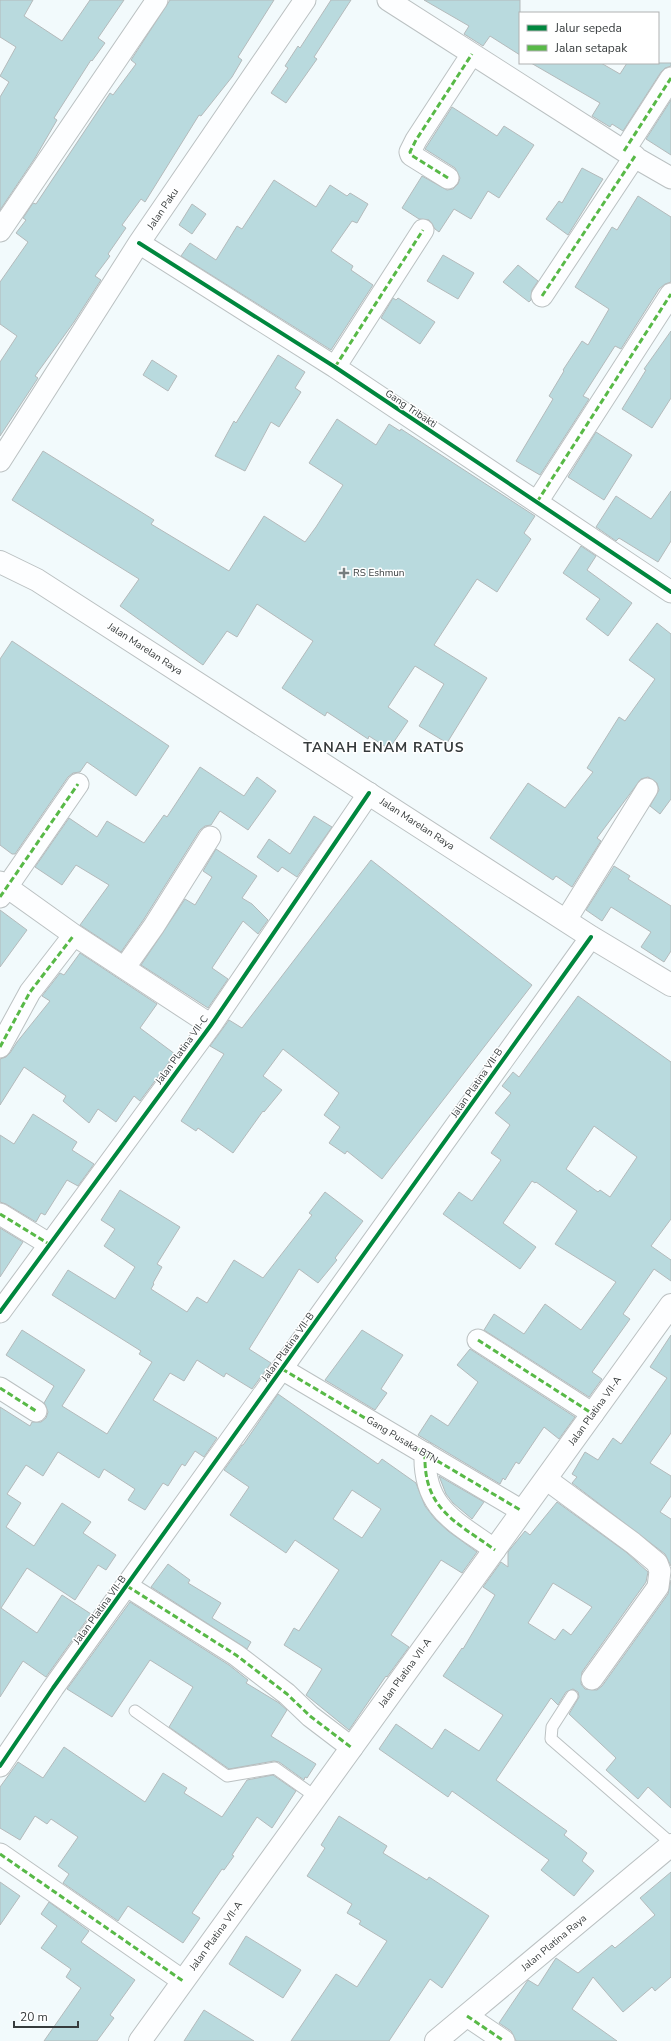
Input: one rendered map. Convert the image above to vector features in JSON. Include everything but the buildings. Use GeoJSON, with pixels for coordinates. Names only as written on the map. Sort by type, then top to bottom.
{"type":"FeatureCollection","features":[{"type":"Feature","properties":{"kind":"main road","name":"Jalan Marelan Raya"},"geometry":{"type":"LineString","coordinates":[[0,562],[37,580],[591,937],[671,985]]}},
{"type":"Feature","properties":{"kind":"main road","name":"Jalan Platina VII-A"},"geometry":{"type":"LineString","coordinates":[[140,2041],[671,1305]]}},
{"type":"Feature","properties":{"kind":"main road","name":"Jalan Platina Raya"},"geometry":{"type":"LineString","coordinates":[[436,2041],[671,1844]]}},
{"type":"Feature","properties":{"kind":"street"},"geometry":{"type":"LineString","coordinates":[[0,231],[157,0]]}},
{"type":"Feature","properties":{"kind":"street"},"geometry":{"type":"LineString","coordinates":[[388,0],[630,154],[671,178]]}},
{"type":"Feature","properties":{"kind":"street","name":"Jalan Paku"},"geometry":{"type":"LineString","coordinates":[[0,461],[139,243],[299,2]]}},
{"type":"Feature","properties":{"kind":"street"},"geometry":{"type":"LineString","coordinates":[[448,178],[411,155],[410,152],[416,140],[472,54]]}},
{"type":"Feature","properties":{"kind":"street"},"geometry":{"type":"LineString","coordinates":[[542,296],[630,154],[671,78]]}},
{"type":"Feature","properties":{"kind":"street"},"geometry":{"type":"LineString","coordinates":[[335,368],[422,230]]}},
{"type":"Feature","properties":{"kind":"street","name":"Gang Tribakti"},"geometry":{"type":"LineString","coordinates":[[139,243],[335,368],[671,592]]}},
{"type":"Feature","properties":{"kind":"street"},"geometry":{"type":"LineString","coordinates":[[537,502],[671,294]]}},
{"type":"Feature","properties":{"kind":"street"},"geometry":{"type":"LineString","coordinates":[[78,784],[2,889],[125,967],[211,1025]]}},
{"type":"Feature","properties":{"kind":"street"},"geometry":{"type":"LineString","coordinates":[[566,920],[647,789]]}},
{"type":"Feature","properties":{"kind":"street","name":"Jalan Platina VII-C"},"geometry":{"type":"LineString","coordinates":[[0,1312],[211,1025],[369,793]]}},
{"type":"Feature","properties":{"kind":"street"},"geometry":{"type":"LineString","coordinates":[[125,967],[154,926],[210,837]]}},
{"type":"Feature","properties":{"kind":"street"},"geometry":{"type":"LineString","coordinates":[[0,1047],[30,992],[74,935]]}},
{"type":"Feature","properties":{"kind":"street","name":"Jalan Platina VII-B"},"geometry":{"type":"LineString","coordinates":[[0,1766],[591,937]]}},
{"type":"Feature","properties":{"kind":"street"},"geometry":{"type":"LineString","coordinates":[[0,1214],[49,1244]]}},
{"type":"Feature","properties":{"kind":"street"},"geometry":{"type":"LineString","coordinates":[[478,1340],[593,1414]]}},
{"type":"Feature","properties":{"kind":"street","name":"Gang Pusaka BTN"},"geometry":{"type":"LineString","coordinates":[[282,1369],[522,1511]]}},
{"type":"Feature","properties":{"kind":"street"},"geometry":{"type":"LineString","coordinates":[[0,1388],[36,1411]]}},
{"type":"Feature","properties":{"kind":"street"},"geometry":{"type":"LineString","coordinates":[[424,1453],[426,1480],[433,1498],[454,1520],[495,1550]]}},
{"type":"Feature","properties":{"kind":"street"},"geometry":{"type":"LineString","coordinates":[[546,1479],[633,1543],[657,1563],[660,1571],[658,1587],[592,1679]]}},
{"type":"Feature","properties":{"kind":"street"},"geometry":{"type":"LineString","coordinates":[[127,1586],[236,1655],[287,1694],[310,1716],[352,1748]]}},
{"type":"Feature","properties":{"kind":"street"},"geometry":{"type":"LineString","coordinates":[[0,1854],[183,1981]]}},
{"type":"Feature","properties":{"kind":"street"},"geometry":{"type":"LineString","coordinates":[[467,2016],[504,2041]]}},
{"type":"Feature","properties":{"kind":"lane"},"geometry":{"type":"LineString","coordinates":[[572,1696],[552,1727],[551,1739],[671,1844]]}},
{"type":"Feature","properties":{"kind":"lane"},"geometry":{"type":"LineString","coordinates":[[135,1711],[227,1776],[275,1768],[316,1797]]}},
{"type":"Feature","properties":{"kind":"marked path"},"geometry":{"type":"LineString","coordinates":[[448,178],[411,155],[410,152],[416,140],[472,54]]}},
{"type":"Feature","properties":{"kind":"marked path"},"geometry":{"type":"LineString","coordinates":[[624,151],[671,78]]}},
{"type":"Feature","properties":{"kind":"marked path"},"geometry":{"type":"LineString","coordinates":[[542,296],[635,156]]}},
{"type":"Feature","properties":{"kind":"marked path"},"geometry":{"type":"LineString","coordinates":[[335,367],[423,230]]}},
{"type":"Feature","properties":{"kind":"marked path"},"geometry":{"type":"LineString","coordinates":[[537,502],[671,294]]}},
{"type":"Feature","properties":{"kind":"marked path"},"geometry":{"type":"LineString","coordinates":[[0,897],[78,784]]}},
{"type":"Feature","properties":{"kind":"marked path"},"geometry":{"type":"LineString","coordinates":[[0,1047],[30,992],[74,935]]}},
{"type":"Feature","properties":{"kind":"marked path"},"geometry":{"type":"LineString","coordinates":[[0,1214],[49,1244]]}},
{"type":"Feature","properties":{"kind":"marked path"},"geometry":{"type":"LineString","coordinates":[[478,1340],[593,1414]]}},
{"type":"Feature","properties":{"kind":"marked path"},"geometry":{"type":"LineString","coordinates":[[282,1369],[522,1511]]}},
{"type":"Feature","properties":{"kind":"marked path"},"geometry":{"type":"LineString","coordinates":[[0,1388],[36,1411]]}},
{"type":"Feature","properties":{"kind":"marked path"},"geometry":{"type":"LineString","coordinates":[[425,1453],[429,1488],[436,1501],[444,1512],[495,1550]]}},
{"type":"Feature","properties":{"kind":"marked path"},"geometry":{"type":"LineString","coordinates":[[127,1586],[236,1655],[287,1694],[310,1716],[352,1748]]}},
{"type":"Feature","properties":{"kind":"marked path"},"geometry":{"type":"LineString","coordinates":[[0,1854],[183,1981]]}},
{"type":"Feature","properties":{"kind":"marked path"},"geometry":{"type":"LineString","coordinates":[[467,2016],[504,2041]]}},
{"type":"Feature","properties":{"kind":"cycle path"},"geometry":{"type":"LineString","coordinates":[[139,243],[335,367],[671,592]]}},
{"type":"Feature","properties":{"kind":"cycle path"},"geometry":{"type":"LineString","coordinates":[[0,1312],[211,1025],[369,793]]}},
{"type":"Feature","properties":{"kind":"cycle path"},"geometry":{"type":"LineString","coordinates":[[0,1766],[53,1688],[591,937]]}},
{"type":"Feature","properties":{"kind":"place","name":"RS Eshmun"},"geometry":{"type":"Point","coordinates":[344,573]}},
{"type":"Feature","properties":{"kind":"district","name":"TANAH ENAM RATUS"},"geometry":{"type":"Point","coordinates":[384,747]}}]}
